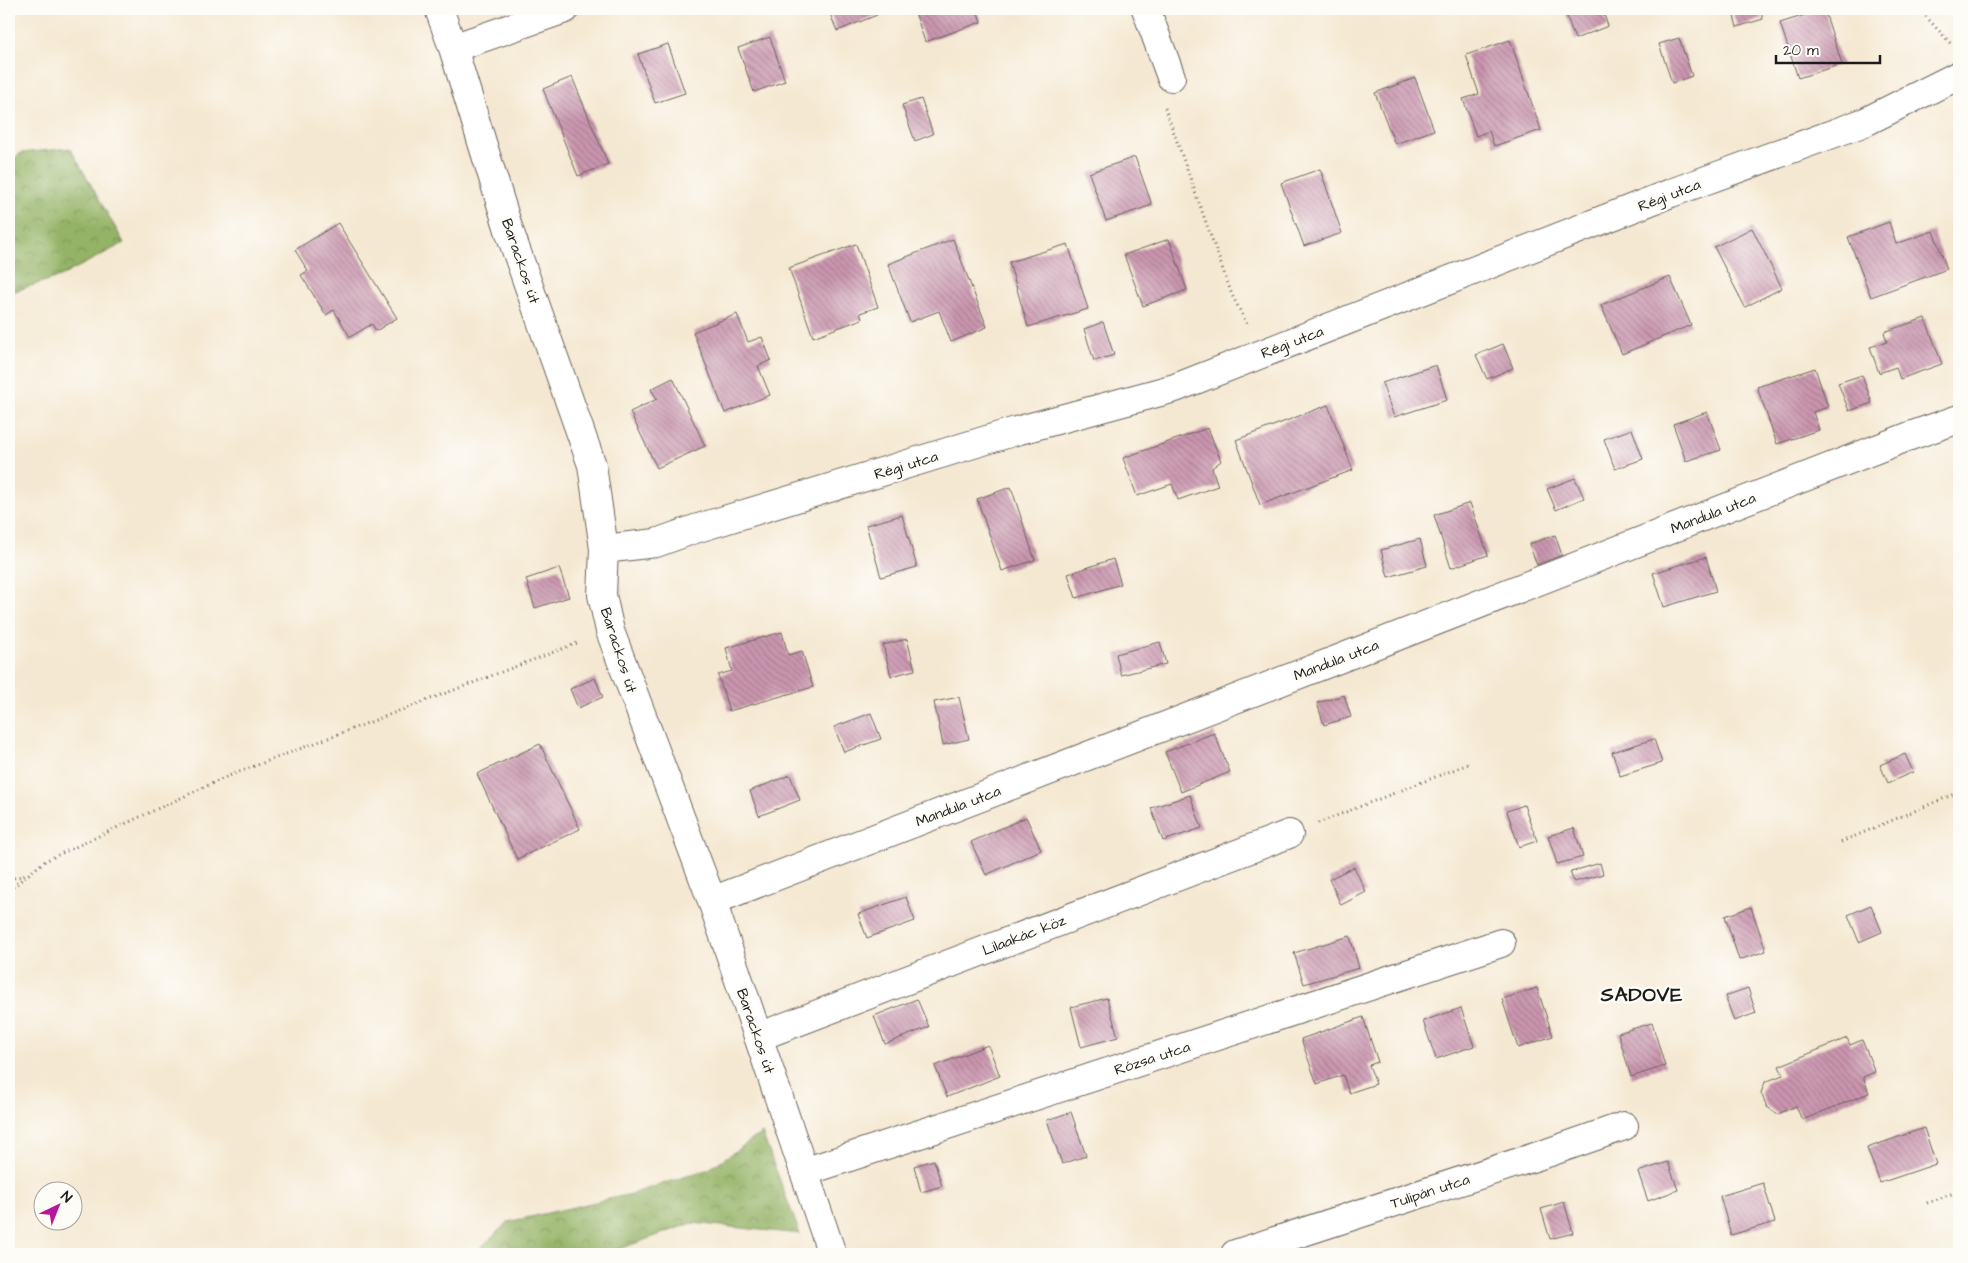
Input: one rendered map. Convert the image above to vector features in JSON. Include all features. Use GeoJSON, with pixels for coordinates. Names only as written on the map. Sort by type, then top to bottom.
{"type":"FeatureCollection","features":[{"type":"Feature","properties":{"kind":"street","name":"Barackos út"},"geometry":{"type":"LineString","coordinates":[[439,9],[453,48],[509,230],[592,465],[604,549],[602,595],[610,631],[712,901],[832,1254]]}},
{"type":"Feature","properties":{"kind":"street"},"geometry":{"type":"LineString","coordinates":[[453,48],[565,9]]}},
{"type":"Feature","properties":{"kind":"street"},"geometry":{"type":"LineString","coordinates":[[1146,9],[1171,77]]}},
{"type":"Feature","properties":{"kind":"street","name":"Régi utca"},"geometry":{"type":"LineString","coordinates":[[604,549],[656,543],[695,529],[1016,431],[1175,388],[1671,193],[1865,122],[1959,75]]}},
{"type":"Feature","properties":{"kind":"street","name":"Mandula utca"},"geometry":{"type":"LineString","coordinates":[[712,901],[1959,418]]}},
{"type":"Feature","properties":{"kind":"street","name":"Lilaakác köz"},"geometry":{"type":"LineString","coordinates":[[758,1037],[1289,834]]}},
{"type":"Feature","properties":{"kind":"street","name":"Rózsa utca"},"geometry":{"type":"LineString","coordinates":[[804,1172],[1501,943]]}},
{"type":"Feature","properties":{"kind":"street","name":"Tulipán utca"},"geometry":{"type":"LineString","coordinates":[[1235,1254],[1547,1153],[1624,1126]]}},
{"type":"Feature","properties":{"kind":"path"},"geometry":{"type":"LineString","coordinates":[[1919,9],[1952,46]]}},
{"type":"Feature","properties":{"kind":"path"},"geometry":{"type":"LineString","coordinates":[[1171,77],[1160,93],[1232,295],[1262,354]]}},
{"type":"Feature","properties":{"kind":"path"},"geometry":{"type":"LineString","coordinates":[[9,890],[45,861],[226,777],[610,631]]}},
{"type":"Feature","properties":{"kind":"path"},"geometry":{"type":"LineString","coordinates":[[1289,834],[1471,763]]}},
{"type":"Feature","properties":{"kind":"path"},"geometry":{"type":"LineString","coordinates":[[1841,842],[1959,792]]}},
{"type":"Feature","properties":{"kind":"path"},"geometry":{"type":"LineString","coordinates":[[9,879],[27,875]]}},
{"type":"Feature","properties":{"kind":"path"},"geometry":{"type":"LineString","coordinates":[[1927,1203],[1959,1191]]}},
{"type":"Feature","properties":{"kind":"green space"},"geometry":{"type":"Polygon","coordinates":[[[70,148],[124,243],[61,276],[9,293],[9,163],[21,153],[70,148]]]}},
{"type":"Feature","properties":{"kind":"green space"},"geometry":{"type":"Polygon","coordinates":[[[762,1133],[800,1234],[692,1223],[605,1254],[474,1254],[508,1222],[631,1194],[709,1169],[762,1133]]]}},
{"type":"Feature","properties":{"kind":"building"},"geometry":{"type":"Polygon","coordinates":[[[828,9],[875,9],[877,15],[837,31],[828,9]]]}},
{"type":"Feature","properties":{"kind":"building"},"geometry":{"type":"Polygon","coordinates":[[[914,9],[977,9],[981,22],[925,42],[914,9]]]}},
{"type":"Feature","properties":{"kind":"building"},"geometry":{"type":"Polygon","coordinates":[[[1564,9],[1602,9],[1608,26],[1575,39],[1564,9]]]}},
{"type":"Feature","properties":{"kind":"building"},"geometry":{"type":"Polygon","coordinates":[[[1732,9],[1760,9],[1763,19],[1737,27],[1732,9]]]}},
{"type":"Feature","properties":{"kind":"building"},"geometry":{"type":"Polygon","coordinates":[[[1824,9],[1842,64],[1798,78],[1780,23],[1824,9]]]}},
{"type":"Feature","properties":{"kind":"building"},"geometry":{"type":"Polygon","coordinates":[[[770,37],[785,81],[754,92],[738,48],[770,37]]]}},
{"type":"Feature","properties":{"kind":"building"},"geometry":{"type":"Polygon","coordinates":[[[1679,38],[1692,76],[1672,83],[1659,44],[1679,38]]]}},
{"type":"Feature","properties":{"kind":"building"},"geometry":{"type":"Polygon","coordinates":[[[1510,40],[1541,130],[1494,146],[1489,131],[1476,136],[1463,99],[1479,94],[1466,55],[1510,40]]]}},
{"type":"Feature","properties":{"kind":"building"},"geometry":{"type":"Polygon","coordinates":[[[668,44],[685,93],[655,103],[638,54],[668,44]]]}},
{"type":"Feature","properties":{"kind":"building"},"geometry":{"type":"Polygon","coordinates":[[[572,77],[608,164],[578,176],[543,89],[572,77]]]}},
{"type":"Feature","properties":{"kind":"building"},"geometry":{"type":"Polygon","coordinates":[[[1415,78],[1434,130],[1395,144],[1375,93],[1415,78]]]}},
{"type":"Feature","properties":{"kind":"building"},"geometry":{"type":"Polygon","coordinates":[[[921,99],[933,134],[915,141],[902,105],[921,99]]]}},
{"type":"Feature","properties":{"kind":"building"},"geometry":{"type":"Polygon","coordinates":[[[1135,157],[1152,205],[1106,221],[1089,173],[1135,157]]]}},
{"type":"Feature","properties":{"kind":"building"},"geometry":{"type":"Polygon","coordinates":[[[1320,169],[1342,233],[1304,246],[1281,183],[1320,169]]]}},
{"type":"Feature","properties":{"kind":"building"},"geometry":{"type":"Polygon","coordinates":[[[1889,222],[1896,244],[1933,231],[1947,269],[1871,297],[1848,237],[1889,222]]]}},
{"type":"Feature","properties":{"kind":"building"},"geometry":{"type":"Polygon","coordinates":[[[338,223],[397,318],[376,331],[372,324],[350,337],[334,310],[326,315],[301,275],[308,271],[295,250],[338,223]]]}},
{"type":"Feature","properties":{"kind":"building"},"geometry":{"type":"Polygon","coordinates":[[[1752,228],[1782,288],[1745,307],[1714,247],[1752,228]]]}},
{"type":"Feature","properties":{"kind":"building"},"geometry":{"type":"Polygon","coordinates":[[[953,239],[987,327],[951,342],[939,311],[910,322],[888,264],[953,239]]]}},
{"type":"Feature","properties":{"kind":"building"},"geometry":{"type":"Polygon","coordinates":[[[1169,239],[1187,290],[1143,306],[1124,255],[1169,239]]]}},
{"type":"Feature","properties":{"kind":"building"},"geometry":{"type":"Polygon","coordinates":[[[856,244],[878,307],[860,313],[862,319],[813,337],[789,268],[856,244]]]}},
{"type":"Feature","properties":{"kind":"building"},"geometry":{"type":"Polygon","coordinates":[[[1068,244],[1088,309],[1028,327],[1009,262],[1068,244]]]}},
{"type":"Feature","properties":{"kind":"building"},"geometry":{"type":"Polygon","coordinates":[[[1670,277],[1691,325],[1622,354],[1601,305],[1670,277]]]}},
{"type":"Feature","properties":{"kind":"building"},"geometry":{"type":"Polygon","coordinates":[[[737,314],[748,342],[762,337],[771,360],[758,366],[770,395],[725,413],[693,332],[737,314]]]}},
{"type":"Feature","properties":{"kind":"building"},"geometry":{"type":"Polygon","coordinates":[[[1925,318],[1942,364],[1900,379],[1896,367],[1879,373],[1870,347],[1887,342],[1884,332],[1925,318]]]}},
{"type":"Feature","properties":{"kind":"building"},"geometry":{"type":"Polygon","coordinates":[[[1103,322],[1114,355],[1094,361],[1084,329],[1103,322]]]}},
{"type":"Feature","properties":{"kind":"building"},"geometry":{"type":"Polygon","coordinates":[[[1503,344],[1513,368],[1487,379],[1476,355],[1503,344]]]}},
{"type":"Feature","properties":{"kind":"building"},"geometry":{"type":"Polygon","coordinates":[[[1436,365],[1447,400],[1394,417],[1382,383],[1436,365]]]}},
{"type":"Feature","properties":{"kind":"building"},"geometry":{"type":"Polygon","coordinates":[[[1815,368],[1828,407],[1813,412],[1819,430],[1777,444],[1757,387],[1815,368]]]}},
{"type":"Feature","properties":{"kind":"building"},"geometry":{"type":"Polygon","coordinates":[[[1862,375],[1872,403],[1849,411],[1838,383],[1862,375]]]}},
{"type":"Feature","properties":{"kind":"building"},"geometry":{"type":"Polygon","coordinates":[[[673,378],[705,446],[657,468],[630,412],[657,399],[651,389],[673,378]]]}},
{"type":"Feature","properties":{"kind":"building"},"geometry":{"type":"Polygon","coordinates":[[[1328,405],[1353,470],[1260,505],[1236,440],[1328,405]]]}},
{"type":"Feature","properties":{"kind":"building"},"geometry":{"type":"Polygon","coordinates":[[[1707,412],[1721,450],[1686,461],[1673,424],[1707,412]]]}},
{"type":"Feature","properties":{"kind":"building"},"geometry":{"type":"Polygon","coordinates":[[[1208,428],[1221,461],[1212,468],[1218,486],[1178,500],[1172,484],[1137,496],[1123,458],[1208,428]]]}},
{"type":"Feature","properties":{"kind":"building"},"geometry":{"type":"Polygon","coordinates":[[[1632,429],[1643,459],[1615,469],[1604,439],[1632,429]]]}},
{"type":"Feature","properties":{"kind":"building"},"geometry":{"type":"Polygon","coordinates":[[[1575,478],[1584,498],[1556,510],[1547,489],[1575,478]]]}},
{"type":"Feature","properties":{"kind":"building"},"geometry":{"type":"Polygon","coordinates":[[[1011,487],[1035,560],[1002,571],[977,499],[1011,487]]]}},
{"type":"Feature","properties":{"kind":"building"},"geometry":{"type":"Polygon","coordinates":[[[1470,503],[1488,555],[1451,568],[1434,515],[1470,503]]]}},
{"type":"Feature","properties":{"kind":"building"},"geometry":{"type":"Polygon","coordinates":[[[902,515],[917,567],[881,577],[866,525],[902,515]]]}},
{"type":"Feature","properties":{"kind":"building"},"geometry":{"type":"Polygon","coordinates":[[[1555,535],[1562,555],[1537,565],[1529,544],[1555,535]]]}},
{"type":"Feature","properties":{"kind":"building"},"geometry":{"type":"Polygon","coordinates":[[[1420,539],[1427,566],[1388,577],[1381,550],[1420,539]]]}},
{"type":"Feature","properties":{"kind":"building"},"geometry":{"type":"Polygon","coordinates":[[[1706,557],[1716,591],[1664,607],[1653,573],[1706,557]]]}},
{"type":"Feature","properties":{"kind":"building"},"geometry":{"type":"Polygon","coordinates":[[[1113,559],[1121,584],[1076,598],[1068,574],[1113,559]]]}},
{"type":"Feature","properties":{"kind":"building"},"geometry":{"type":"Polygon","coordinates":[[[559,568],[569,597],[535,608],[526,579],[559,568]]]}},
{"type":"Feature","properties":{"kind":"building"},"geometry":{"type":"Polygon","coordinates":[[[782,632],[788,655],[802,651],[813,687],[729,711],[718,675],[732,671],[726,648],[782,632]]]}},
{"type":"Feature","properties":{"kind":"building"},"geometry":{"type":"Polygon","coordinates":[[[907,639],[915,670],[891,676],[883,645],[907,639]]]}},
{"type":"Feature","properties":{"kind":"building"},"geometry":{"type":"Polygon","coordinates":[[[1160,642],[1166,664],[1121,675],[1116,654],[1160,642]]]}},
{"type":"Feature","properties":{"kind":"building"},"geometry":{"type":"Polygon","coordinates":[[[595,678],[603,697],[578,708],[570,689],[595,678]]]}},
{"type":"Feature","properties":{"kind":"building"},"geometry":{"type":"Polygon","coordinates":[[[1344,695],[1351,717],[1324,725],[1317,703],[1344,695]]]}},
{"type":"Feature","properties":{"kind":"building"},"geometry":{"type":"Polygon","coordinates":[[[959,697],[969,739],[943,745],[934,702],[959,697]]]}},
{"type":"Feature","properties":{"kind":"building"},"geometry":{"type":"Polygon","coordinates":[[[871,713],[881,739],[844,752],[834,727],[871,713]]]}},
{"type":"Feature","properties":{"kind":"building"},"geometry":{"type":"Polygon","coordinates":[[[1214,733],[1230,772],[1181,792],[1165,752],[1214,733]]]}},
{"type":"Feature","properties":{"kind":"building"},"geometry":{"type":"Polygon","coordinates":[[[1654,739],[1662,763],[1620,776],[1612,752],[1654,739]]]}},
{"type":"Feature","properties":{"kind":"building"},"geometry":{"type":"Polygon","coordinates":[[[540,744],[580,829],[517,859],[477,774],[540,744]]]}},
{"type":"Feature","properties":{"kind":"building"},"geometry":{"type":"Polygon","coordinates":[[[1905,754],[1913,772],[1888,783],[1880,765],[1905,754]]]}},
{"type":"Feature","properties":{"kind":"building"},"geometry":{"type":"Polygon","coordinates":[[[790,775],[800,800],[759,816],[750,791],[790,775]]]}},
{"type":"Feature","properties":{"kind":"building"},"geometry":{"type":"Polygon","coordinates":[[[1190,795],[1202,828],[1163,841],[1151,808],[1190,795]]]}},
{"type":"Feature","properties":{"kind":"building"},"geometry":{"type":"Polygon","coordinates":[[[1524,805],[1537,841],[1519,847],[1507,811],[1524,805]]]}},
{"type":"Feature","properties":{"kind":"building"},"geometry":{"type":"Polygon","coordinates":[[[1026,817],[1041,850],[986,875],[971,842],[1026,817]]]}},
{"type":"Feature","properties":{"kind":"building"},"geometry":{"type":"Polygon","coordinates":[[[1574,828],[1583,857],[1557,864],[1548,836],[1574,828]]]}},
{"type":"Feature","properties":{"kind":"building"},"geometry":{"type":"Polygon","coordinates":[[[1600,863],[1603,874],[1574,882],[1570,872],[1600,863]]]}},
{"type":"Feature","properties":{"kind":"building"},"geometry":{"type":"Polygon","coordinates":[[[1354,867],[1366,892],[1341,905],[1329,879],[1354,867]]]}},
{"type":"Feature","properties":{"kind":"building"},"geometry":{"type":"Polygon","coordinates":[[[906,897],[915,921],[867,938],[858,914],[906,897]]]}},
{"type":"Feature","properties":{"kind":"building"},"geometry":{"type":"Polygon","coordinates":[[[1871,905],[1882,932],[1859,942],[1848,915],[1871,905]]]}},
{"type":"Feature","properties":{"kind":"building"},"geometry":{"type":"Polygon","coordinates":[[[1751,907],[1766,951],[1739,960],[1725,916],[1751,907]]]}},
{"type":"Feature","properties":{"kind":"building"},"geometry":{"type":"Polygon","coordinates":[[[1350,936],[1359,968],[1304,984],[1294,953],[1350,936]]]}},
{"type":"Feature","properties":{"kind":"building"},"geometry":{"type":"Polygon","coordinates":[[[1537,988],[1553,1036],[1518,1048],[1502,999],[1537,988]]]}},
{"type":"Feature","properties":{"kind":"building"},"geometry":{"type":"Polygon","coordinates":[[[1748,988],[1756,1013],[1734,1021],[1725,996],[1748,988]]]}},
{"type":"Feature","properties":{"kind":"building"},"geometry":{"type":"Polygon","coordinates":[[[1107,998],[1118,1037],[1081,1047],[1071,1007],[1107,998]]]}},
{"type":"Feature","properties":{"kind":"building"},"geometry":{"type":"Polygon","coordinates":[[[917,999],[929,1027],[885,1044],[874,1016],[917,999]]]}},
{"type":"Feature","properties":{"kind":"building"},"geometry":{"type":"Polygon","coordinates":[[[1461,1008],[1474,1046],[1436,1059],[1423,1021],[1461,1008]]]}},
{"type":"Feature","properties":{"kind":"building"},"geometry":{"type":"Polygon","coordinates":[[[1363,1017],[1378,1062],[1369,1065],[1376,1084],[1349,1093],[1343,1075],[1317,1084],[1301,1039],[1363,1017]]]}},
{"type":"Feature","properties":{"kind":"building"},"geometry":{"type":"Polygon","coordinates":[[[1652,1023],[1665,1066],[1631,1077],[1618,1033],[1652,1023]]]}},
{"type":"Feature","properties":{"kind":"building"},"geometry":{"type":"Polygon","coordinates":[[[1847,1038],[1850,1045],[1862,1040],[1875,1072],[1863,1077],[1869,1093],[1802,1120],[1796,1106],[1778,1114],[1767,1107],[1761,1093],[1765,1082],[1783,1075],[1779,1066],[1847,1038]]]}},
{"type":"Feature","properties":{"kind":"building"},"geometry":{"type":"Polygon","coordinates":[[[988,1045],[1000,1076],[947,1097],[935,1066],[988,1045]]]}},
{"type":"Feature","properties":{"kind":"building"},"geometry":{"type":"Polygon","coordinates":[[[1071,1112],[1086,1156],[1062,1164],[1047,1120],[1071,1112]]]}},
{"type":"Feature","properties":{"kind":"building"},"geometry":{"type":"Polygon","coordinates":[[[1924,1128],[1936,1164],[1880,1183],[1867,1148],[1924,1128]]]}},
{"type":"Feature","properties":{"kind":"building"},"geometry":{"type":"Polygon","coordinates":[[[934,1160],[942,1186],[921,1192],[914,1166],[934,1160]]]}},
{"type":"Feature","properties":{"kind":"building"},"geometry":{"type":"Polygon","coordinates":[[[1668,1162],[1678,1190],[1648,1201],[1638,1172],[1668,1162]]]}},
{"type":"Feature","properties":{"kind":"building"},"geometry":{"type":"Polygon","coordinates":[[[1763,1183],[1775,1222],[1731,1235],[1720,1196],[1763,1183]]]}},
{"type":"Feature","properties":{"kind":"building"},"geometry":{"type":"Polygon","coordinates":[[[1564,1202],[1573,1233],[1550,1239],[1541,1209],[1564,1202]]]}},
{"type":"Feature","properties":{"kind":"building"},"geometry":{"type":"Polygon","coordinates":[[[1669,1249],[1671,1254],[1655,1254],[1669,1249]]]}},
{"type":"Feature","properties":{"kind":"district","name":"SADOVE"},"geometry":{"type":"Point","coordinates":[1642,994]}}]}
